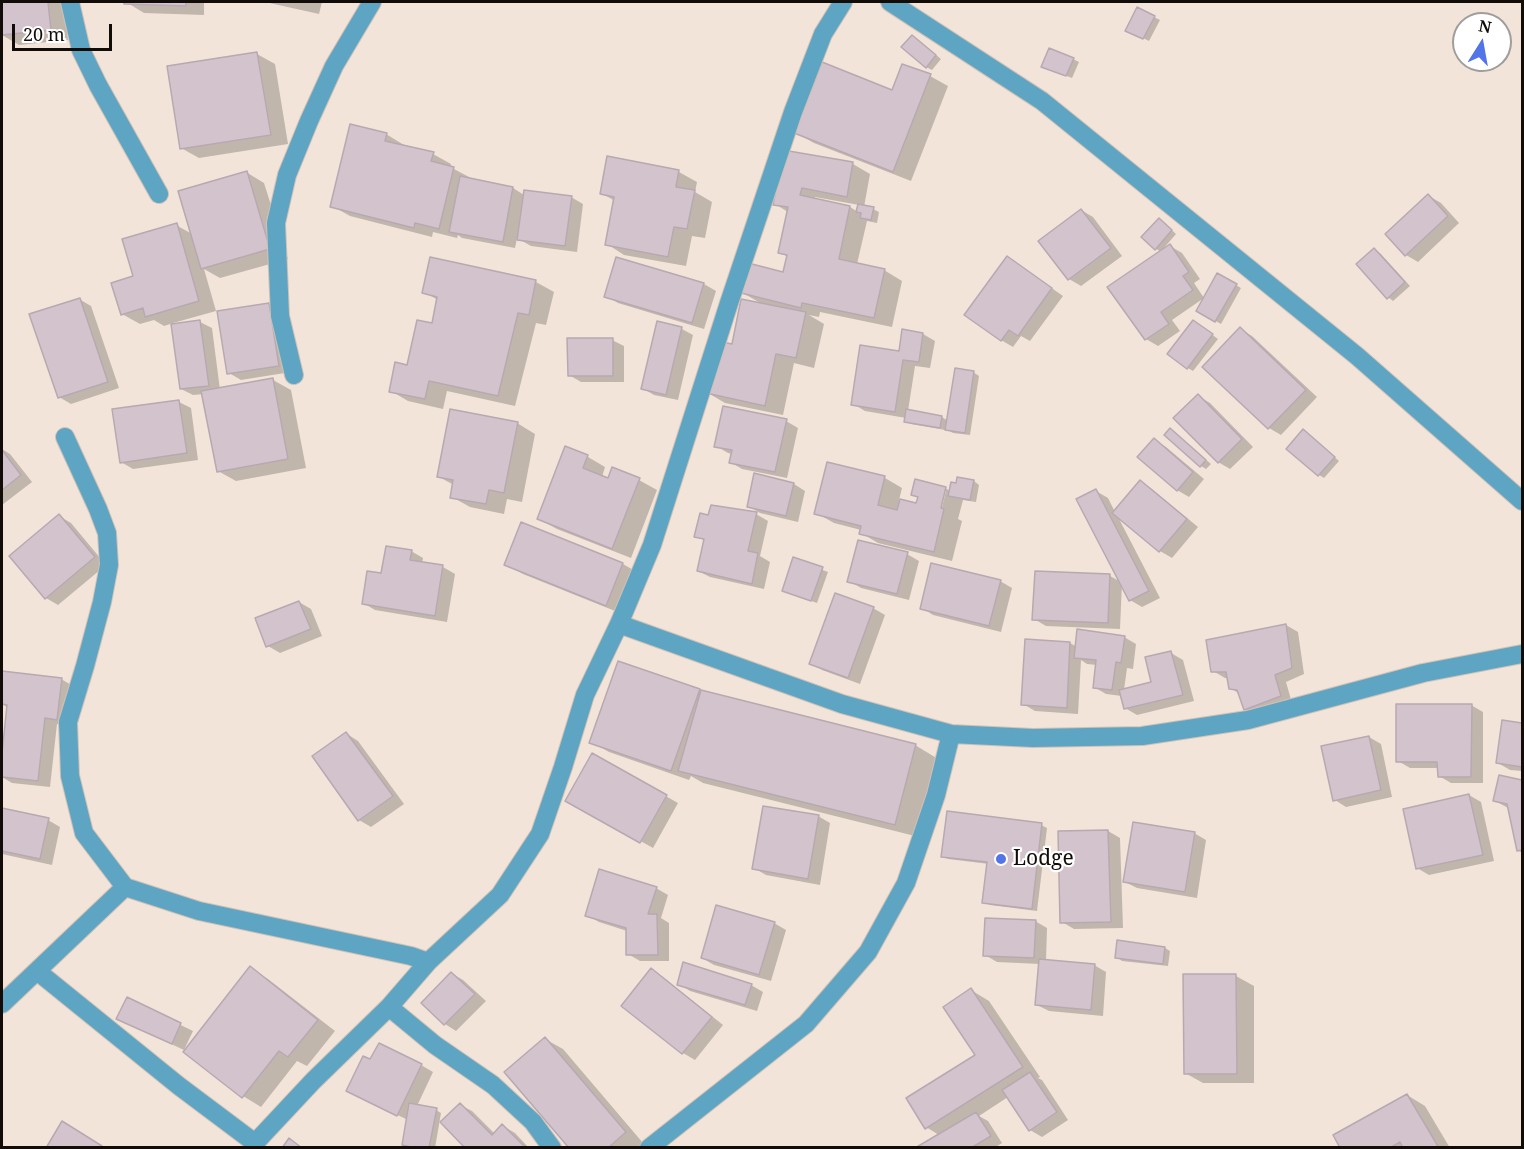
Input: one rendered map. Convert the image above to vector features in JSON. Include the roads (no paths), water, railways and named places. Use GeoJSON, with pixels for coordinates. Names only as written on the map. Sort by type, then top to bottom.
{"type":"FeatureCollection","features":[{"type":"Feature","properties":{"kind":"street"},"geometry":{"type":"LineString","coordinates":[[70,2],[81,50],[159,194]]}},
{"type":"Feature","properties":{"kind":"street"},"geometry":{"type":"LineString","coordinates":[[294,375],[280,316],[276,223],[286,175],[334,66],[372,2]]}},
{"type":"Feature","properties":{"kind":"street"},"geometry":{"type":"LineString","coordinates":[[38,971],[254,1145],[313,1081],[389,1007],[428,962],[500,895],[540,834],[585,695],[619,624],[652,545],[793,112],[823,34],[843,2]]}},
{"type":"Feature","properties":{"kind":"street"},"geometry":{"type":"LineString","coordinates":[[890,2],[1042,101],[1358,356],[1522,501]]}},
{"type":"Feature","properties":{"kind":"street"},"geometry":{"type":"LineString","coordinates":[[66,437],[107,533],[109,565],[102,602],[68,722],[70,776],[84,833],[125,887],[199,911],[411,956],[428,962]]}},
{"type":"Feature","properties":{"kind":"street"},"geometry":{"type":"LineString","coordinates":[[619,624],[842,704],[951,734],[1033,738],[1142,736],[1248,720],[1424,673],[1522,654]]}},
{"type":"Feature","properties":{"kind":"street"},"geometry":{"type":"LineString","coordinates":[[649,1148],[806,1024],[868,952],[906,883],[936,795],[951,734]]}},
{"type":"Feature","properties":{"kind":"street"},"geometry":{"type":"LineString","coordinates":[[2,1005],[125,887]]}},
{"type":"Feature","properties":{"kind":"street"},"geometry":{"type":"LineString","coordinates":[[389,1007],[435,1045],[493,1085],[533,1122],[552,1148]]}},
{"type":"Feature","properties":{"kind":"place","name":"Lodge"},"geometry":{"type":"Point","coordinates":[1001,859]}}]}
